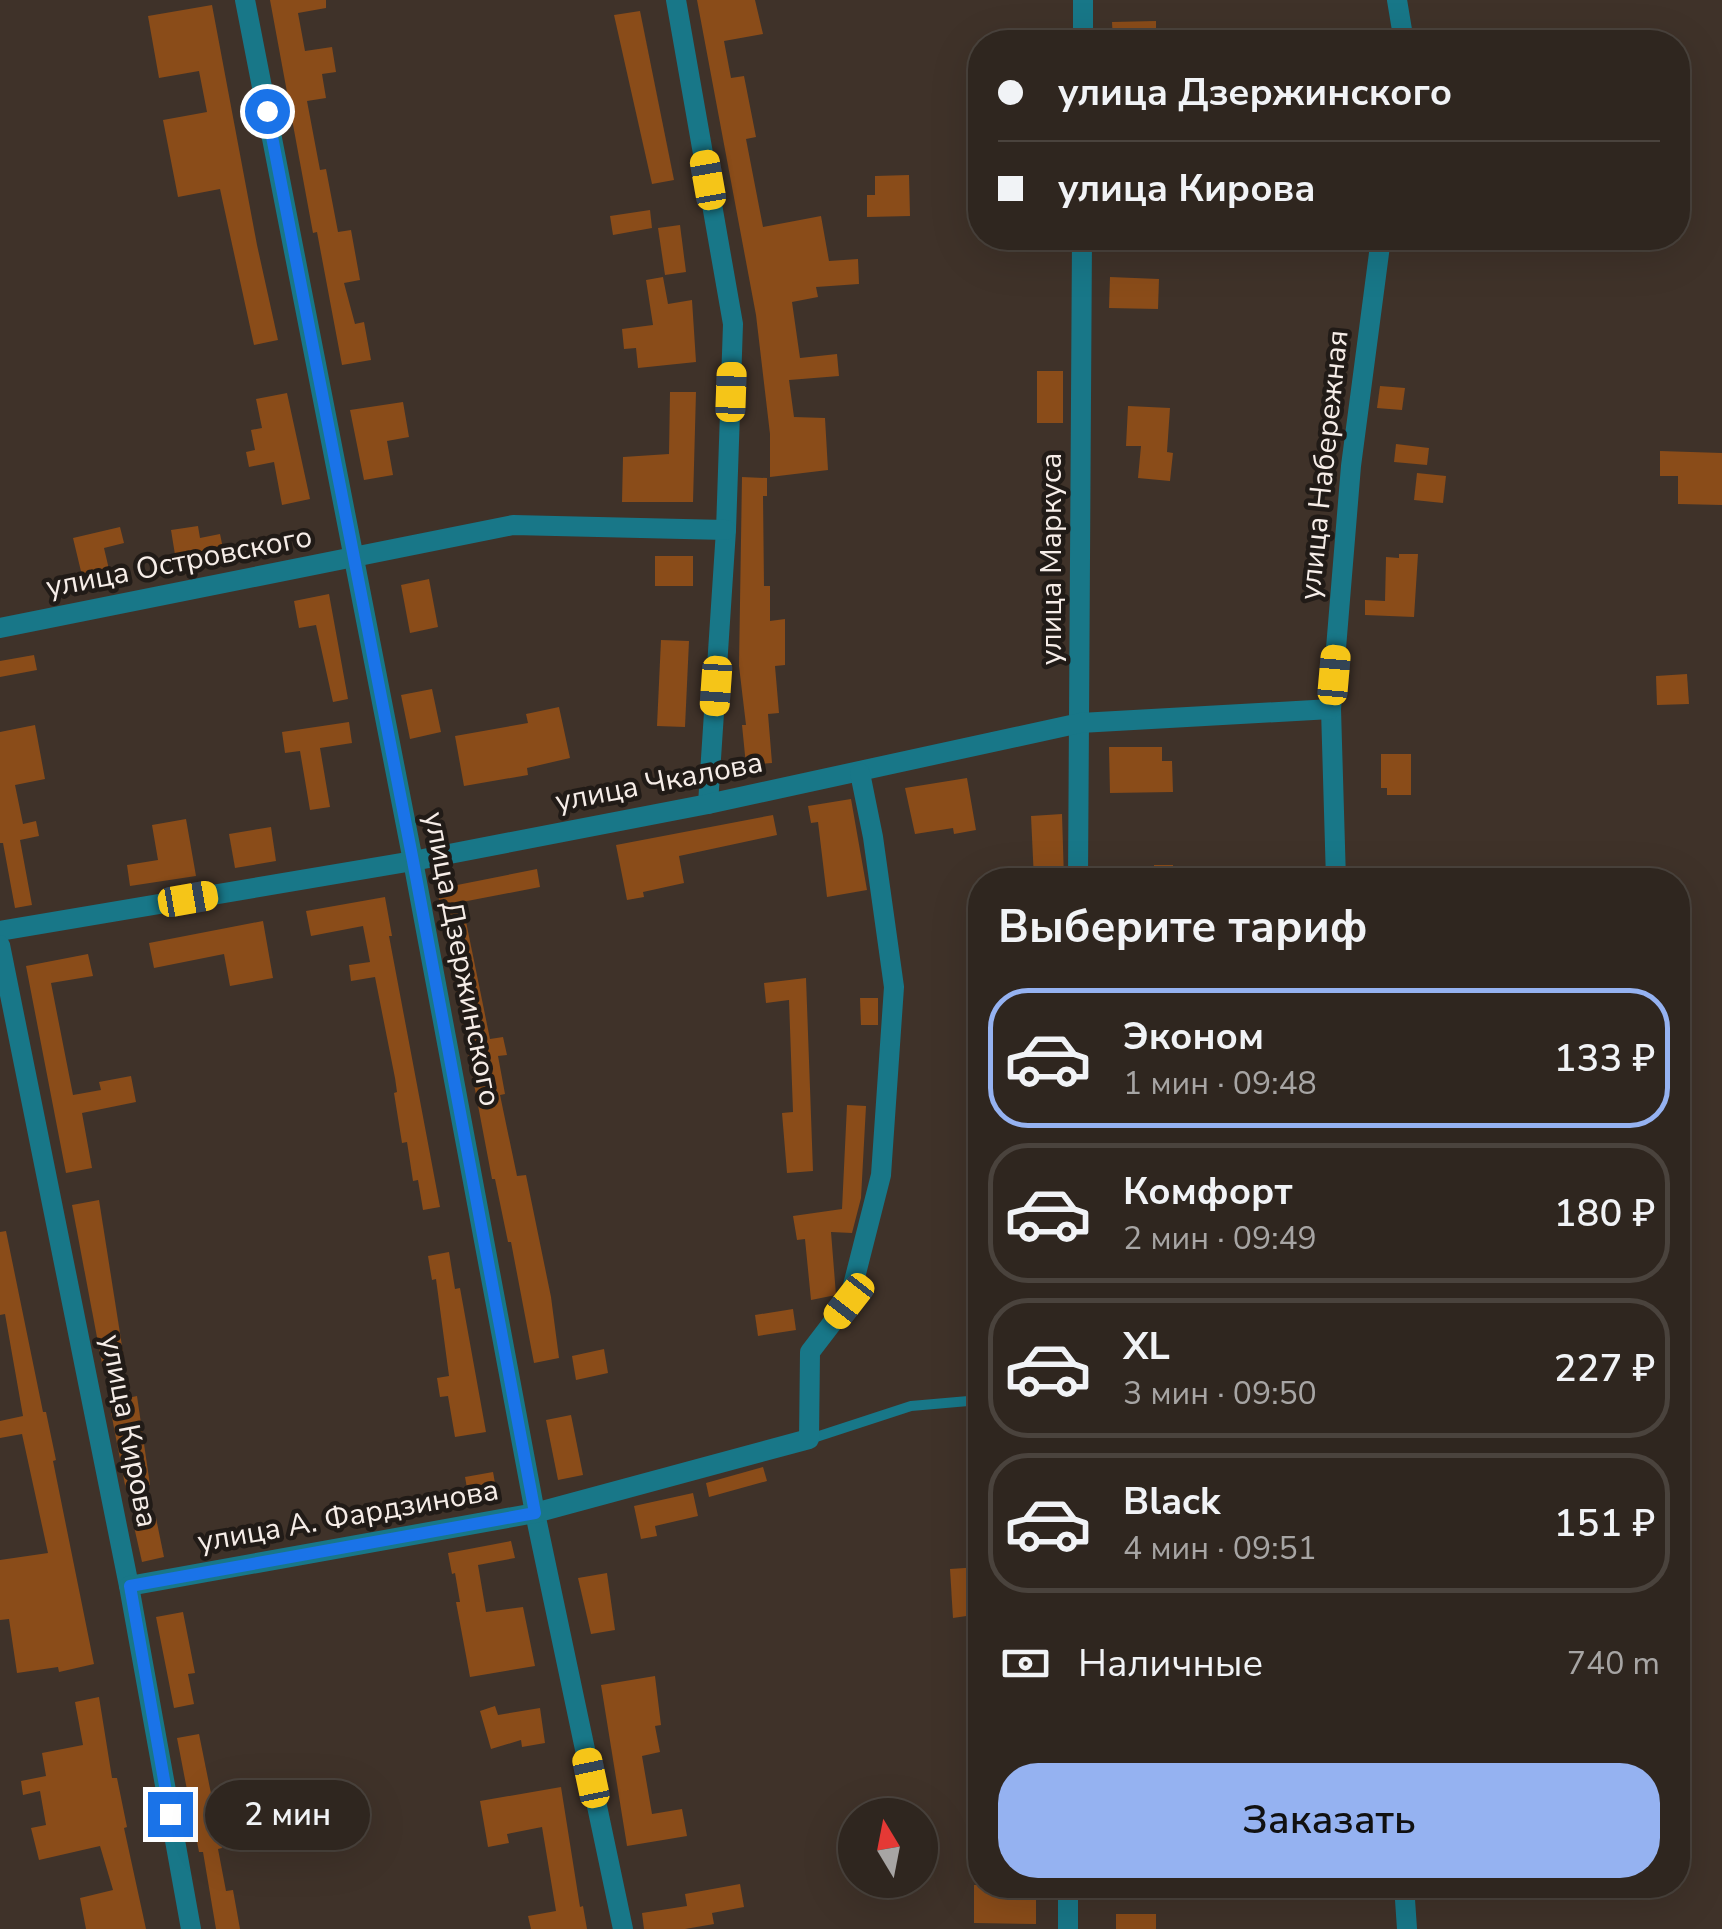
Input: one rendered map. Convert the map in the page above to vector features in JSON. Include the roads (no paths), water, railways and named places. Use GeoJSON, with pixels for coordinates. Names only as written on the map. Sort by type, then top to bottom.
{"type":"FeatureCollection","features":[{"type":"Feature","properties":{"kind":"street","name":"улица Дзержинского"},"geometry":{"type":"LineString","coordinates":[[246,0],[535,1513],[623,1929]]}},
{"type":"Feature","properties":{"kind":"street"},"geometry":{"type":"LineString","coordinates":[[676,0],[733,324],[726,530],[708,804]]}},
{"type":"Feature","properties":{"kind":"street"},"geometry":{"type":"LineString","coordinates":[[1083,0],[1083,30]]}},
{"type":"Feature","properties":{"kind":"street"},"geometry":{"type":"LineString","coordinates":[[1397,0],[1402,30]]}},
{"type":"Feature","properties":{"kind":"street","name":"улица Маркуса"},"geometry":{"type":"LineString","coordinates":[[1078,868],[1082,250]]}},
{"type":"Feature","properties":{"kind":"street","name":"улица Набережная"},"geometry":{"type":"LineString","coordinates":[[1336,868],[1331,710],[1351,466],[1379,250]]}},
{"type":"Feature","properties":{"kind":"street","name":"улица Островского"},"geometry":{"type":"LineString","coordinates":[[0,628],[513,525],[726,530]]}},
{"type":"Feature","properties":{"kind":"street","name":"улица Чкалова"},"geometry":{"type":"LineString","coordinates":[[0,931],[413,861],[860,773],[1080,723],[1331,710]]}},
{"type":"Feature","properties":{"kind":"street"},"geometry":{"type":"LineString","coordinates":[[809,1439],[810,1352],[849,1301],[881,1175],[894,988],[860,773]]}},
{"type":"Feature","properties":{"kind":"street","name":"улица Кирова"},"geometry":{"type":"LineString","coordinates":[[0,946],[130,1586],[191,1929]]}},
{"type":"Feature","properties":{"kind":"street","name":"улица А. Фардзинова"},"geometry":{"type":"LineString","coordinates":[[130,1586],[535,1513],[809,1439]]}},
{"type":"Feature","properties":{"kind":"street"},"geometry":{"type":"LineString","coordinates":[[1068,1898],[1068,1929]]}},
{"type":"Feature","properties":{"kind":"street"},"geometry":{"type":"LineString","coordinates":[[1405,1898],[1407,1929]]}},
{"type":"Feature","properties":{"kind":"lane"},"geometry":{"type":"LineString","coordinates":[[809,1439],[911,1406],[968,1401]]}}]}
